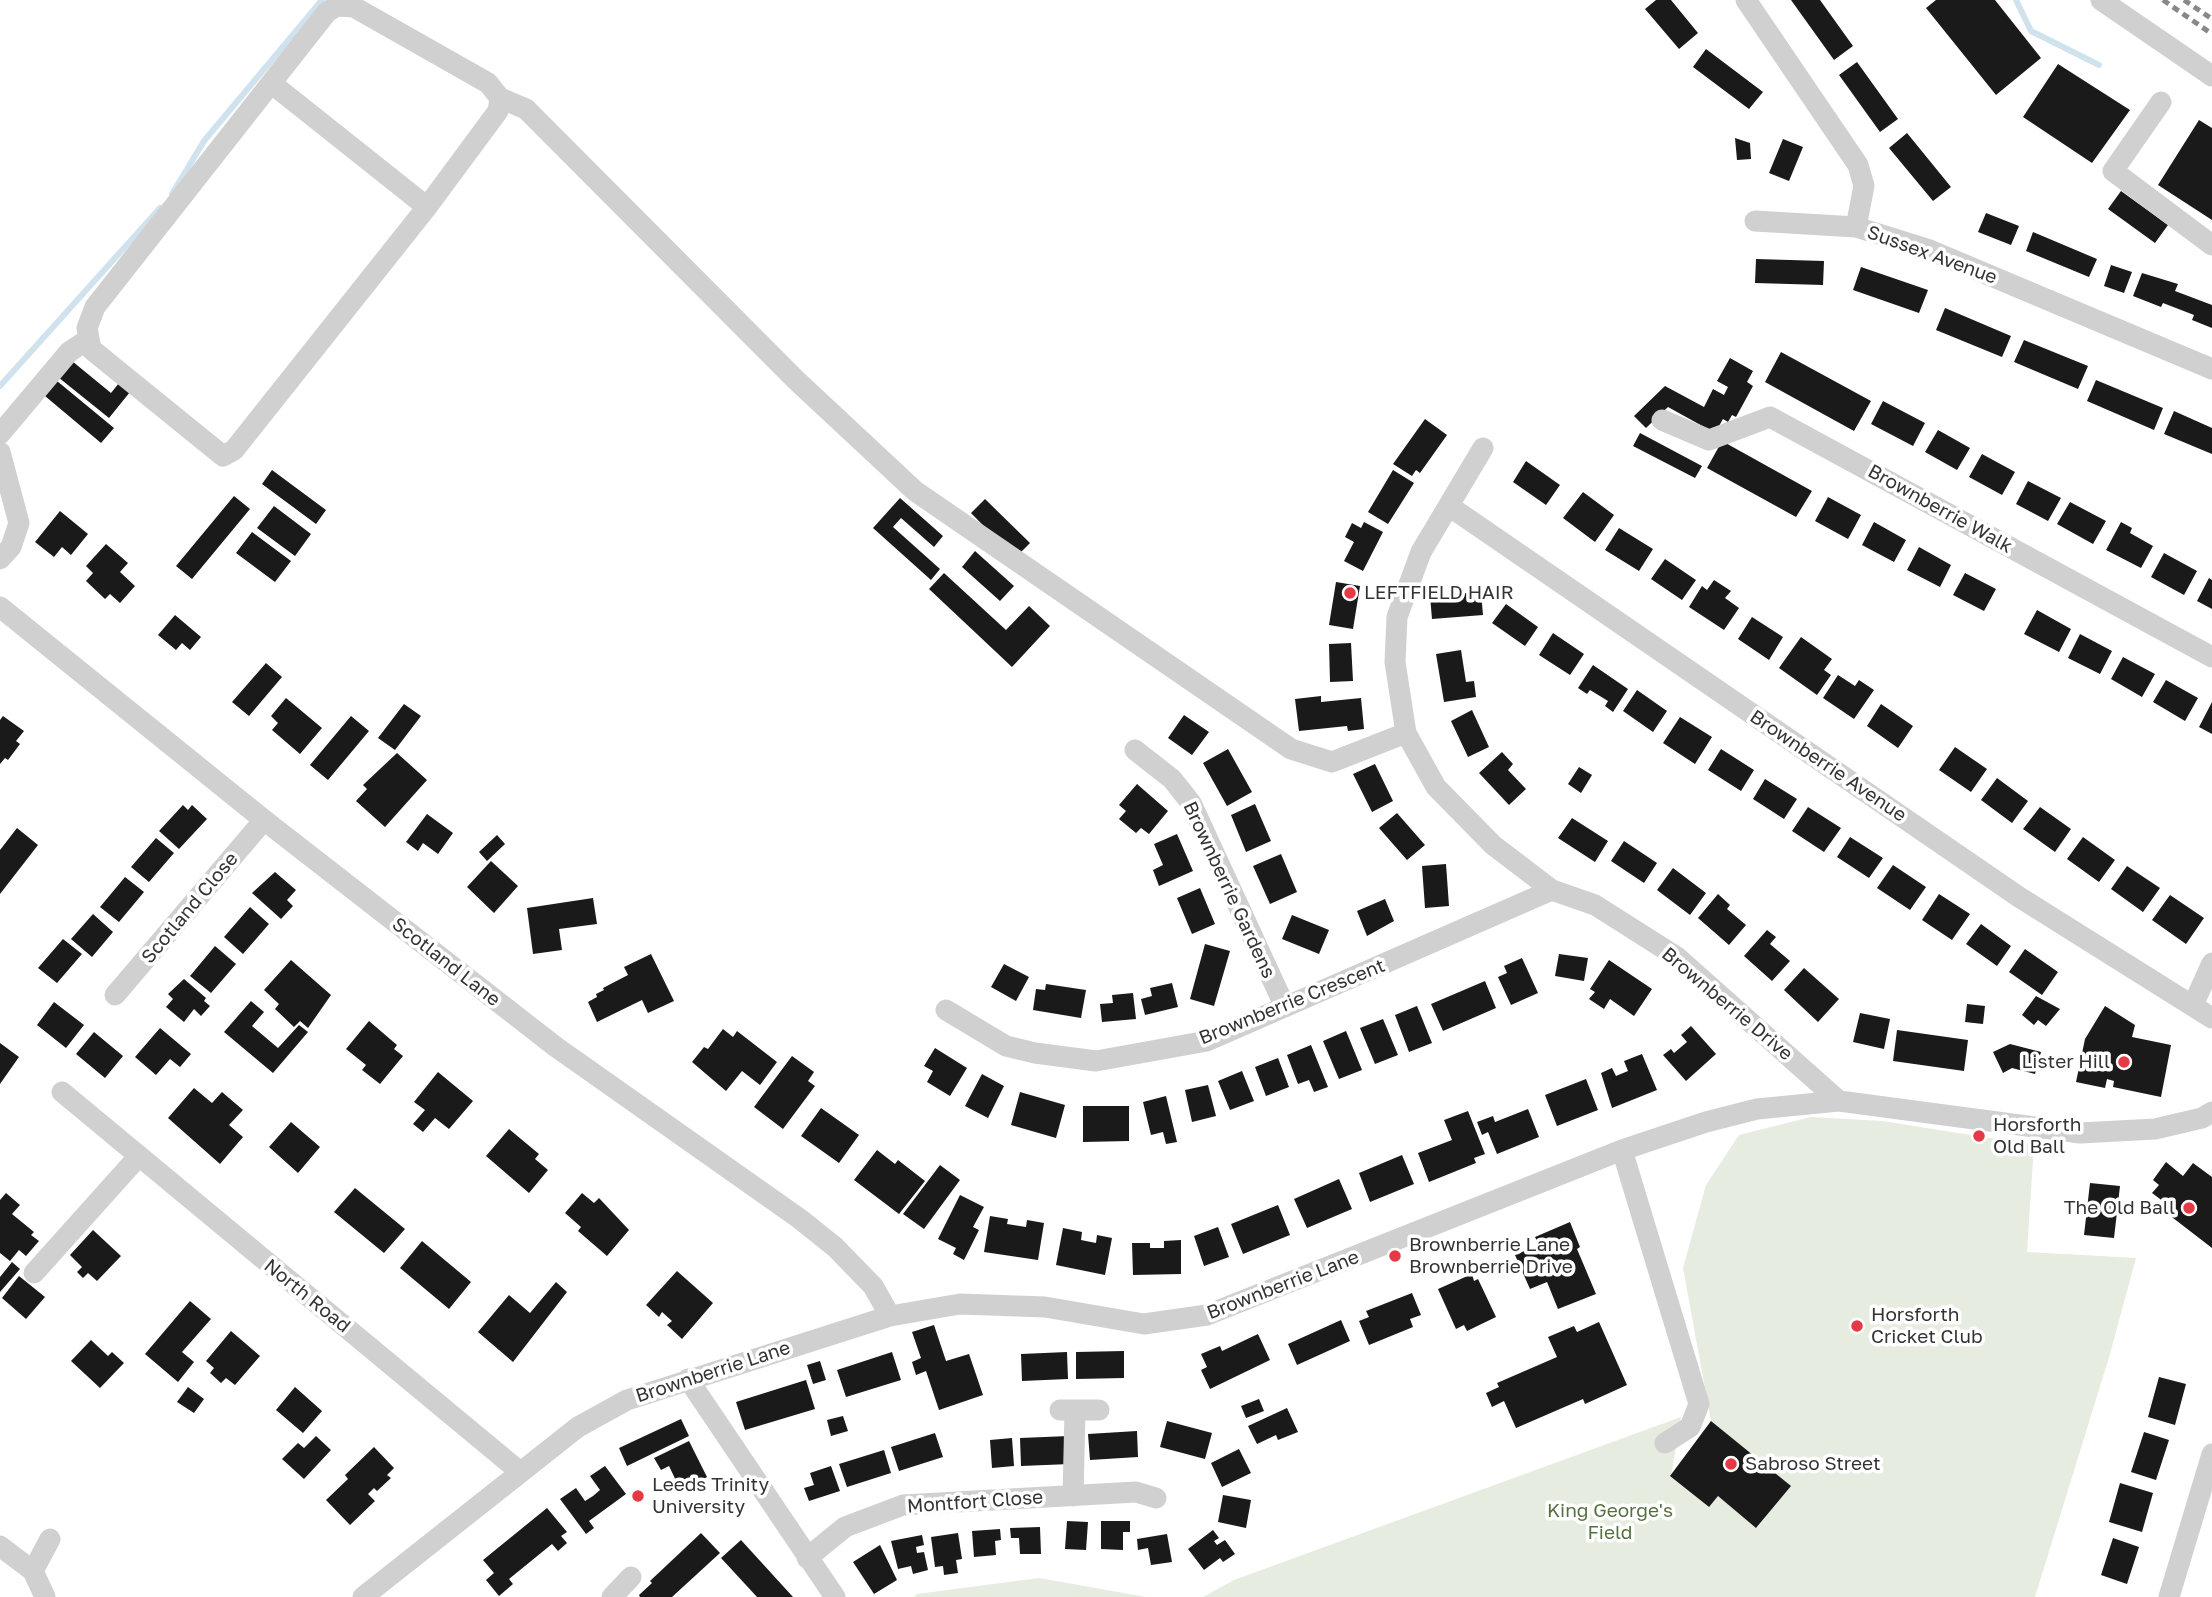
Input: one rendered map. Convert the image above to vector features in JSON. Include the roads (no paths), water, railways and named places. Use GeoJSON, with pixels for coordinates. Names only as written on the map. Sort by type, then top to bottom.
{"type":"FeatureCollection","features":[{"type":"Feature","properties":{"kind":"street","name":"Sussex Avenue"},"geometry":{"type":"LineString","coordinates":[[1746,0],[1858,165],[1864,186],[1856,227],[1927,249],[2212,369]]}},
{"type":"Feature","properties":{"kind":"street"},"geometry":{"type":"LineString","coordinates":[[2101,0],[2212,76]]}},
{"type":"Feature","properties":{"kind":"street"},"geometry":{"type":"LineString","coordinates":[[500,98],[498,111],[427,207],[234,450],[223,456],[91,349],[87,340],[87,328],[95,307],[327,12],[337,6],[354,7],[488,83],[500,98],[526,109],[796,380],[926,499],[1291,749],[1332,762],[1406,733]]}},
{"type":"Feature","properties":{"kind":"street"},"geometry":{"type":"LineString","coordinates":[[271,83],[427,207]]}},
{"type":"Feature","properties":{"kind":"street"},"geometry":{"type":"LineString","coordinates":[[2161,102],[2113,171],[2212,246]]}},
{"type":"Feature","properties":{"kind":"street"},"geometry":{"type":"LineString","coordinates":[[1755,221],[1856,227]]}},
{"type":"Feature","properties":{"kind":"street"},"geometry":{"type":"LineString","coordinates":[[0,434],[69,352],[87,340]]}},
{"type":"Feature","properties":{"kind":"street","name":"Brownberrie Walk"},"geometry":{"type":"LineString","coordinates":[[1662,421],[1709,440],[1770,417],[2212,657]]}},
{"type":"Feature","properties":{"kind":"street","name":"Brownberrie Drive"},"geometry":{"type":"LineString","coordinates":[[1483,448],[1421,552],[1397,617],[1395,662],[1406,733],[1436,787],[1493,845],[1552,890],[1595,905],[1677,957],[1839,1101]]}},
{"type":"Feature","properties":{"kind":"street"},"geometry":{"type":"LineString","coordinates":[[0,452],[19,523],[11,547],[0,559]]}},
{"type":"Feature","properties":{"kind":"street","name":"Brownberrie Avenue"},"geometry":{"type":"LineString","coordinates":[[1449,506],[2020,897],[2212,1017]]}},
{"type":"Feature","properties":{"kind":"street","name":"Scotland Lane"},"geometry":{"type":"LineString","coordinates":[[3,616],[556,1047],[800,1219],[835,1247],[873,1286],[890,1316]]}},
{"type":"Feature","properties":{"kind":"street","name":"Brownberrie Gardens"},"geometry":{"type":"LineString","coordinates":[[1135,750],[1172,779],[1191,803],[1285,1007]]}},
{"type":"Feature","properties":{"kind":"street","name":"Scotland Close"},"geometry":{"type":"LineString","coordinates":[[115,995],[264,820]]}},
{"type":"Feature","properties":{"kind":"street","name":"Brownberrie Crescent"},"geometry":{"type":"LineString","coordinates":[[946,1010],[1006,1046],[1035,1054],[1096,1060],[1207,1041],[1552,890]]}},
{"type":"Feature","properties":{"kind":"street"},"geometry":{"type":"LineString","coordinates":[[2193,1005],[2212,963]]}},
{"type":"Feature","properties":{"kind":"street","name":"North Road"},"geometry":{"type":"LineString","coordinates":[[62,1092],[519,1471]]}},
{"type":"Feature","properties":{"kind":"street","name":"Brownberrie Lane"},"geometry":{"type":"LineString","coordinates":[[363,1597],[519,1471],[578,1427],[627,1400],[890,1316],[960,1304],[1045,1307],[1144,1324],[1207,1315],[1622,1150],[1706,1122],[1757,1110],[1839,1101],[2080,1133],[2155,1129],[2202,1118],[2212,1112]]}},
{"type":"Feature","properties":{"kind":"street"},"geometry":{"type":"LineString","coordinates":[[1622,1150],[1699,1404],[1690,1427],[1665,1443]]}},
{"type":"Feature","properties":{"kind":"street"},"geometry":{"type":"LineString","coordinates":[[34,1273],[138,1157]]}},
{"type":"Feature","properties":{"kind":"street"},"geometry":{"type":"LineString","coordinates":[[688,1380],[835,1597]]}},
{"type":"Feature","properties":{"kind":"street"},"geometry":{"type":"LineString","coordinates":[[1073,1496],[1067,1410],[1099,1410]]}},
{"type":"Feature","properties":{"kind":"street"},"geometry":{"type":"LineString","coordinates":[[2169,1597],[2207,1490],[2212,1454]]}},
{"type":"Feature","properties":{"kind":"street","name":"Montfort Close"},"geometry":{"type":"LineString","coordinates":[[807,1558],[845,1528],[903,1505],[1136,1492],[1156,1499]]}},
{"type":"Feature","properties":{"kind":"street"},"geometry":{"type":"LineString","coordinates":[[33,1571],[50,1539]]}},
{"type":"Feature","properties":{"kind":"street"},"geometry":{"type":"LineString","coordinates":[[5,1555],[33,1571],[45,1597]]}},
{"type":"Feature","properties":{"kind":"street"},"geometry":{"type":"LineString","coordinates":[[612,1597],[631,1577]]}},
{"type":"Feature","properties":{"kind":"waterway"},"geometry":{"type":"LineString","coordinates":[[172,194],[204,141],[322,0]]}},
{"type":"Feature","properties":{"kind":"waterway"},"geometry":{"type":"LineString","coordinates":[[2016,0],[2031,31],[2099,65]]}},
{"type":"Feature","properties":{"kind":"waterway"},"geometry":{"type":"LineString","coordinates":[[0,386],[160,208]]}},
{"type":"Feature","properties":{"kind":"railway"},"geometry":{"type":"LineString","coordinates":[[2163,0],[2212,34]]}},
{"type":"Feature","properties":{"kind":"railway"},"geometry":{"type":"LineString","coordinates":[[2184,0],[2212,19]]}},
{"type":"Feature","properties":{"kind":"place","name":"LEFTFIELD HAIR"},"geometry":{"type":"Point","coordinates":[1350,593]}},
{"type":"Feature","properties":{"kind":"place","name":"Lister Hill"},"geometry":{"type":"Point","coordinates":[2124,1062]}},
{"type":"Feature","properties":{"kind":"place","name":"Horsforth Old Ball"},"geometry":{"type":"Point","coordinates":[1979,1136]}},
{"type":"Feature","properties":{"kind":"place","name":"The Old Ball"},"geometry":{"type":"Point","coordinates":[2189,1208]}},
{"type":"Feature","properties":{"kind":"place","name":"Brownberrie Lane Brownberrie Drive"},"geometry":{"type":"Point","coordinates":[1395,1256]}},
{"type":"Feature","properties":{"kind":"place","name":"Horsforth Cricket Club"},"geometry":{"type":"Point","coordinates":[1857,1326]}},
{"type":"Feature","properties":{"kind":"place","name":"Sabroso Street"},"geometry":{"type":"Point","coordinates":[1731,1464]}},
{"type":"Feature","properties":{"kind":"place","name":"Leeds Trinity University"},"geometry":{"type":"Point","coordinates":[638,1496]}},
{"type":"Feature","properties":{"kind":"park label","name":"King George's Field"},"geometry":{"type":"Point","coordinates":[1610,1522]}}]}
